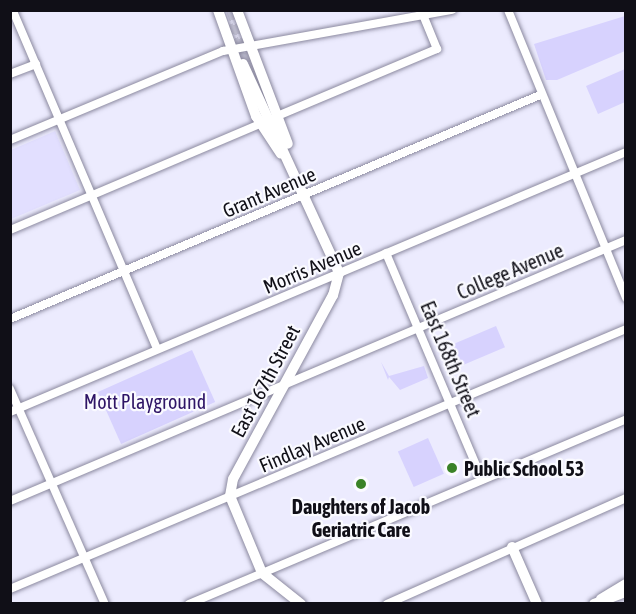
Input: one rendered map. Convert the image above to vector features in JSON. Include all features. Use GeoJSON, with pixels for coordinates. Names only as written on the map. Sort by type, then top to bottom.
{"type":"FeatureCollection","features":[{"type":"Feature","properties":{"kind":"street"},"geometry":{"type":"LineString","coordinates":[[218,10],[232,49],[291,162],[339,273]]}},
{"type":"Feature","properties":{"kind":"street"},"geometry":{"type":"LineString","coordinates":[[237,10],[252,46],[268,120]]}},
{"type":"Feature","properties":{"kind":"street"},"geometry":{"type":"LineString","coordinates":[[10,140],[232,49],[422,13],[452,10]]}},
{"type":"Feature","properties":{"kind":"street"},"geometry":{"type":"LineString","coordinates":[[508,10],[540,95],[626,298]]}},
{"type":"Feature","properties":{"kind":"street"},"geometry":{"type":"LineString","coordinates":[[13,11],[157,350]]}},
{"type":"Feature","properties":{"kind":"street"},"geometry":{"type":"LineString","coordinates":[[10,230],[437,49],[422,13]]}},
{"type":"Feature","properties":{"kind":"street"},"geometry":{"type":"LineString","coordinates":[[10,74],[36,64]]}},
{"type":"Feature","properties":{"kind":"street"},"geometry":{"type":"LineString","coordinates":[[246,64],[268,120],[289,147],[291,162]]}},
{"type":"Feature","properties":{"kind":"street","name":"Grant Avenue"},"geometry":{"type":"LineString","coordinates":[[10,319],[540,95]]}},
{"type":"Feature","properties":{"kind":"street","name":"Morris Avenue"},"geometry":{"type":"LineString","coordinates":[[10,412],[626,152]]}},
{"type":"Feature","properties":{"kind":"street","name":"College Avenue"},"geometry":{"type":"LineString","coordinates":[[10,501],[626,240]]}},
{"type":"Feature","properties":{"kind":"street","name":"East 168th Street"},"geometry":{"type":"LineString","coordinates":[[386,253],[482,479]]}},
{"type":"Feature","properties":{"kind":"street","name":"East 167th Street"},"geometry":{"type":"LineString","coordinates":[[230,496],[232,479],[333,295],[339,273]]}},
{"type":"Feature","properties":{"kind":"street","name":"Findlay Avenue"},"geometry":{"type":"LineString","coordinates":[[10,589],[626,329]]}},
{"type":"Feature","properties":{"kind":"street"},"geometry":{"type":"LineString","coordinates":[[10,389],[105,603]]}},
{"type":"Feature","properties":{"kind":"street"},"geometry":{"type":"LineString","coordinates":[[189,603],[626,419]]}},
{"type":"Feature","properties":{"kind":"street"},"geometry":{"type":"LineString","coordinates":[[230,496],[262,573],[301,603]]}},
{"type":"Feature","properties":{"kind":"street"},"geometry":{"type":"LineString","coordinates":[[387,603],[626,498]]}},
{"type":"Feature","properties":{"kind":"street"},"geometry":{"type":"LineString","coordinates":[[512,547],[537,603]]}},
{"type":"Feature","properties":{"kind":"street"},"geometry":{"type":"LineString","coordinates":[[596,602],[626,584]]}},
{"type":"Feature","properties":{"kind":"street"},"geometry":{"type":"LineString","coordinates":[[596,602],[626,592]]}},
{"type":"Feature","properties":{"kind":"shaded area"},"geometry":{"type":"Polygon","coordinates":[[[55,131],[80,190],[11,219],[11,150],[55,131]]]}},
{"type":"Feature","properties":{"kind":"green space"},"geometry":{"type":"Polygon","coordinates":[[[625,16],[625,51],[557,80],[546,80],[534,44],[625,16]]]}},
{"type":"Feature","properties":{"kind":"green space"},"geometry":{"type":"Polygon","coordinates":[[[625,69],[625,102],[598,114],[586,86],[625,69]]]}},
{"type":"Feature","properties":{"kind":"green space"},"geometry":{"type":"Polygon","coordinates":[[[496,326],[505,347],[459,367],[450,346],[496,326]]]}},
{"type":"Feature","properties":{"kind":"green space","name":"Mott Playground"},"geometry":{"type":"Polygon","coordinates":[[[192,350],[215,402],[121,444],[98,392],[192,350]]]}},
{"type":"Feature","properties":{"kind":"green space"},"geometry":{"type":"Polygon","coordinates":[[[381,362],[389,376],[424,366],[428,378],[400,390],[389,377],[388,380],[381,362]]]}},
{"type":"Feature","properties":{"kind":"green space"},"geometry":{"type":"Polygon","coordinates":[[[428,438],[444,474],[414,487],[398,451],[428,438]]]}},
{"type":"Feature","properties":{"kind":"tunnel"},"geometry":{"type":"LineString","coordinates":[[231,10],[250,64]]}},
{"type":"Feature","properties":{"kind":"tunnel"},"geometry":{"type":"LineString","coordinates":[[228,25],[243,64]]}},
{"type":"Feature","properties":{"kind":"place","name":"Public School 53"},"geometry":{"type":"Point","coordinates":[452,468]}},
{"type":"Feature","properties":{"kind":"place","name":"Daughters of Jacob Geriatric Care"},"geometry":{"type":"Point","coordinates":[361,484]}}]}
